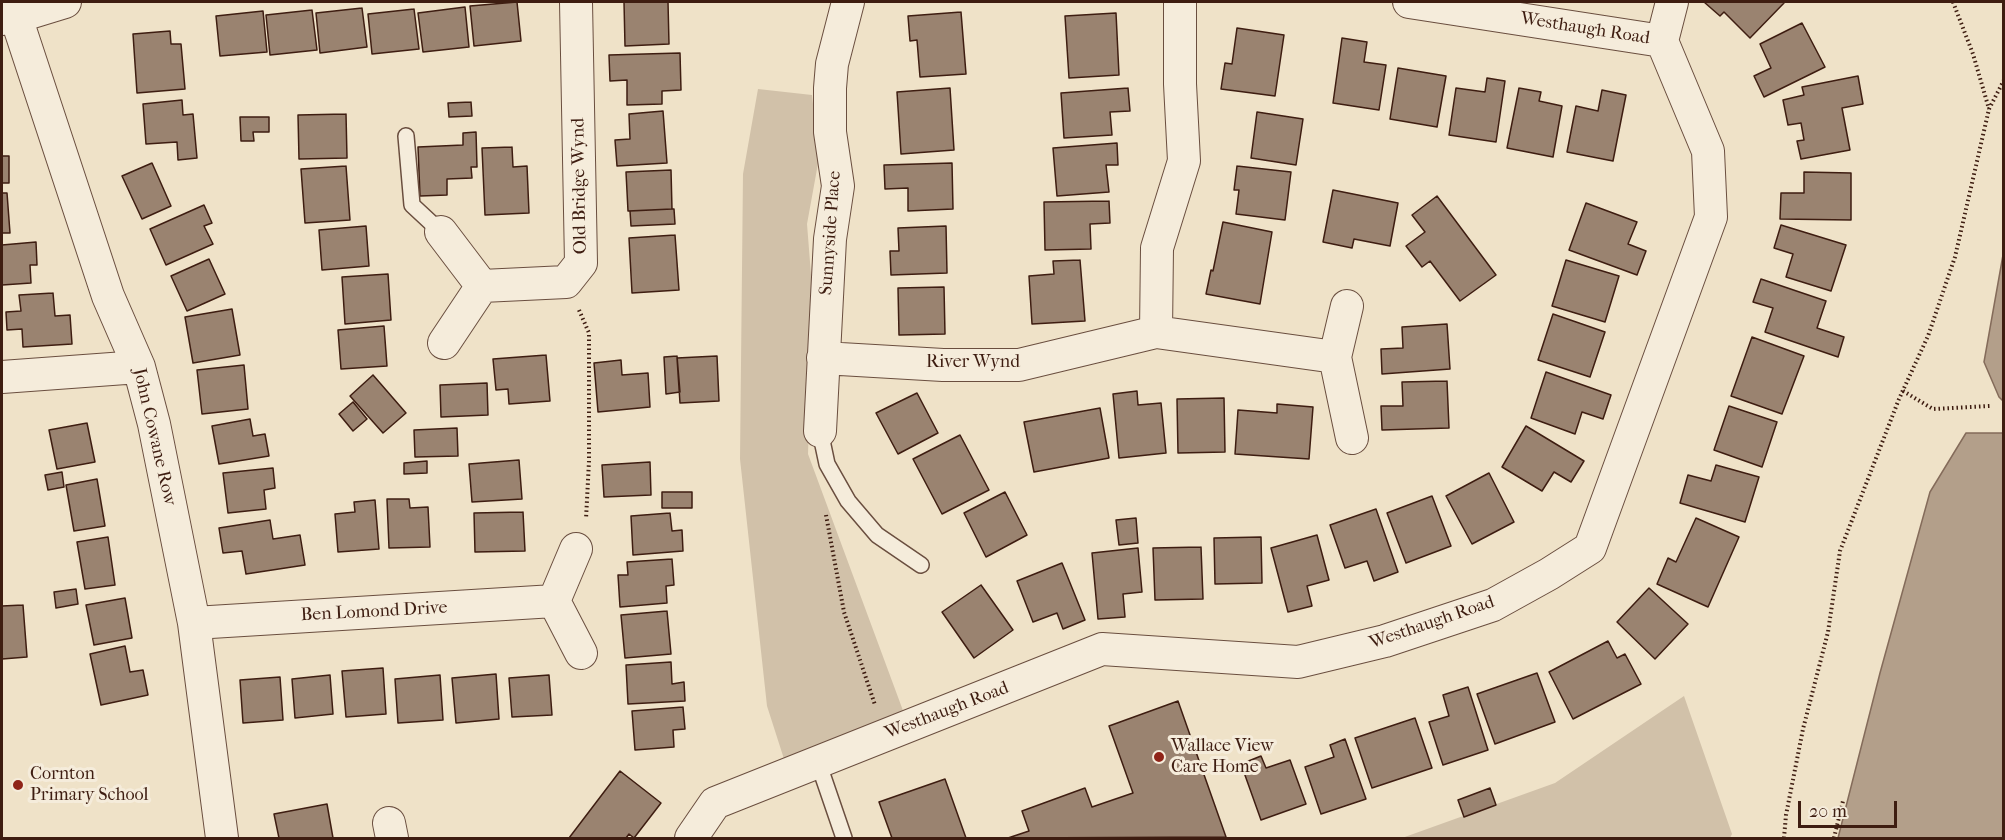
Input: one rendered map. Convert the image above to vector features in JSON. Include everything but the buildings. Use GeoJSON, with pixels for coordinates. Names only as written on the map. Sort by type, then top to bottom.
{"type":"FeatureCollection","features":[{"type":"Feature","properties":{"kind":"street"},"geometry":{"type":"LineString","coordinates":[[10,12],[65,2]]}},
{"type":"Feature","properties":{"kind":"street","name":"Old Bridge Wynd"},"geometry":{"type":"LineString","coordinates":[[566,282],[581,263],[576,2]]}},
{"type":"Feature","properties":{"kind":"street","name":"Sunnyside Place"},"geometry":{"type":"LineString","coordinates":[[820,431],[831,239],[838,186],[830,132],[830,88],[832,64],[848,2]]}},
{"type":"Feature","properties":{"kind":"street"},"geometry":{"type":"LineString","coordinates":[[1156,332],[1157,248],[1184,161],[1180,84],[1180,2]]}},
{"type":"Feature","properties":{"kind":"street","name":"Westhaugh Road"},"geometry":{"type":"LineString","coordinates":[[691,838],[715,803],[1102,649],[1298,662],[1386,641],[1493,605],[1590,548],[1711,217],[1708,151],[1662,41],[1409,2]]}},
{"type":"Feature","properties":{"kind":"street"},"geometry":{"type":"LineString","coordinates":[[1662,41],[1671,2]]}},
{"type":"Feature","properties":{"kind":"street","name":"John Cowane Row"},"geometry":{"type":"LineString","coordinates":[[10,12],[108,296],[139,367],[154,424],[194,623],[222,838]]}},
{"type":"Feature","properties":{"kind":"street"},"geometry":{"type":"LineString","coordinates":[[441,232],[482,286]]}},
{"type":"Feature","properties":{"kind":"street"},"geometry":{"type":"LineString","coordinates":[[482,286],[566,282]]}},
{"type":"Feature","properties":{"kind":"street"},"geometry":{"type":"LineString","coordinates":[[444,343],[482,286]]}},
{"type":"Feature","properties":{"kind":"street"},"geometry":{"type":"LineString","coordinates":[[1347,306],[1335,357],[1353,438]]}},
{"type":"Feature","properties":{"kind":"street","name":"River Wynd"},"geometry":{"type":"LineString","coordinates":[[823,358],[943,365],[1019,365],[1156,332],[1335,357]]}},
{"type":"Feature","properties":{"kind":"street"},"geometry":{"type":"LineString","coordinates":[[2,377],[139,367]]}},
{"type":"Feature","properties":{"kind":"street"},"geometry":{"type":"LineString","coordinates":[[576,549],[554,601],[581,653]]}},
{"type":"Feature","properties":{"kind":"street","name":"Ben Lomond Drive"},"geometry":{"type":"LineString","coordinates":[[194,623],[554,601]]}},
{"type":"Feature","properties":{"kind":"lane"},"geometry":{"type":"LineString","coordinates":[[406,136],[412,206],[441,232]]}},
{"type":"Feature","properties":{"kind":"lane"},"geometry":{"type":"LineString","coordinates":[[820,431],[827,464],[848,501],[877,535],[921,565]]}},
{"type":"Feature","properties":{"kind":"lane"},"geometry":{"type":"LineString","coordinates":[[818,762],[844,838]]}},
{"type":"Feature","properties":{"kind":"path"},"geometry":{"type":"LineString","coordinates":[[1953,2],[1973,54],[1989,109]]}},
{"type":"Feature","properties":{"kind":"path"},"geometry":{"type":"LineString","coordinates":[[1784,838],[1786,815],[1803,729],[1828,632],[1840,551],[1903,391],[1928,336],[1955,257],[1989,109],[2004,80]]}},
{"type":"Feature","properties":{"kind":"path"},"geometry":{"type":"LineString","coordinates":[[566,282],[589,333],[589,461],[585,537],[576,549]]}},
{"type":"Feature","properties":{"kind":"path"},"geometry":{"type":"LineString","coordinates":[[1903,391],[1933,409],[1990,406]]}},
{"type":"Feature","properties":{"kind":"path"},"geometry":{"type":"LineString","coordinates":[[824,508],[844,612],[885,735]]}},
{"type":"Feature","properties":{"kind":"path"},"geometry":{"type":"LineString","coordinates":[[1834,838],[1843,801]]}},
{"type":"Feature","properties":{"kind":"shaded area"},"geometry":{"type":"Polygon","coordinates":[[[758,89],[812,95],[819,158],[807,224],[813,300],[808,454],[905,716],[784,759],[767,706],[740,459],[743,174],[758,89]]]}},
{"type":"Feature","properties":{"kind":"shaded area"},"geometry":{"type":"Polygon","coordinates":[[[2003,255],[2004,401],[1999,397],[1984,362],[2003,255]]]}},
{"type":"Feature","properties":{"kind":"shaded area"},"geometry":{"type":"Polygon","coordinates":[[[1966,433],[2003,433],[2003,838],[1838,838],[1880,673],[1930,492],[1966,433]]]}},
{"type":"Feature","properties":{"kind":"shaded area"},"geometry":{"type":"Polygon","coordinates":[[[1684,696],[1732,834],[1730,838],[1402,838],[1555,783],[1684,696]]]}},
{"type":"Feature","properties":{"kind":"place","name":"Wallace View Care Home"},"geometry":{"type":"Point","coordinates":[1159,757]}},
{"type":"Feature","properties":{"kind":"place","name":"Cornton Primary School"},"geometry":{"type":"Point","coordinates":[18,785]}}]}
